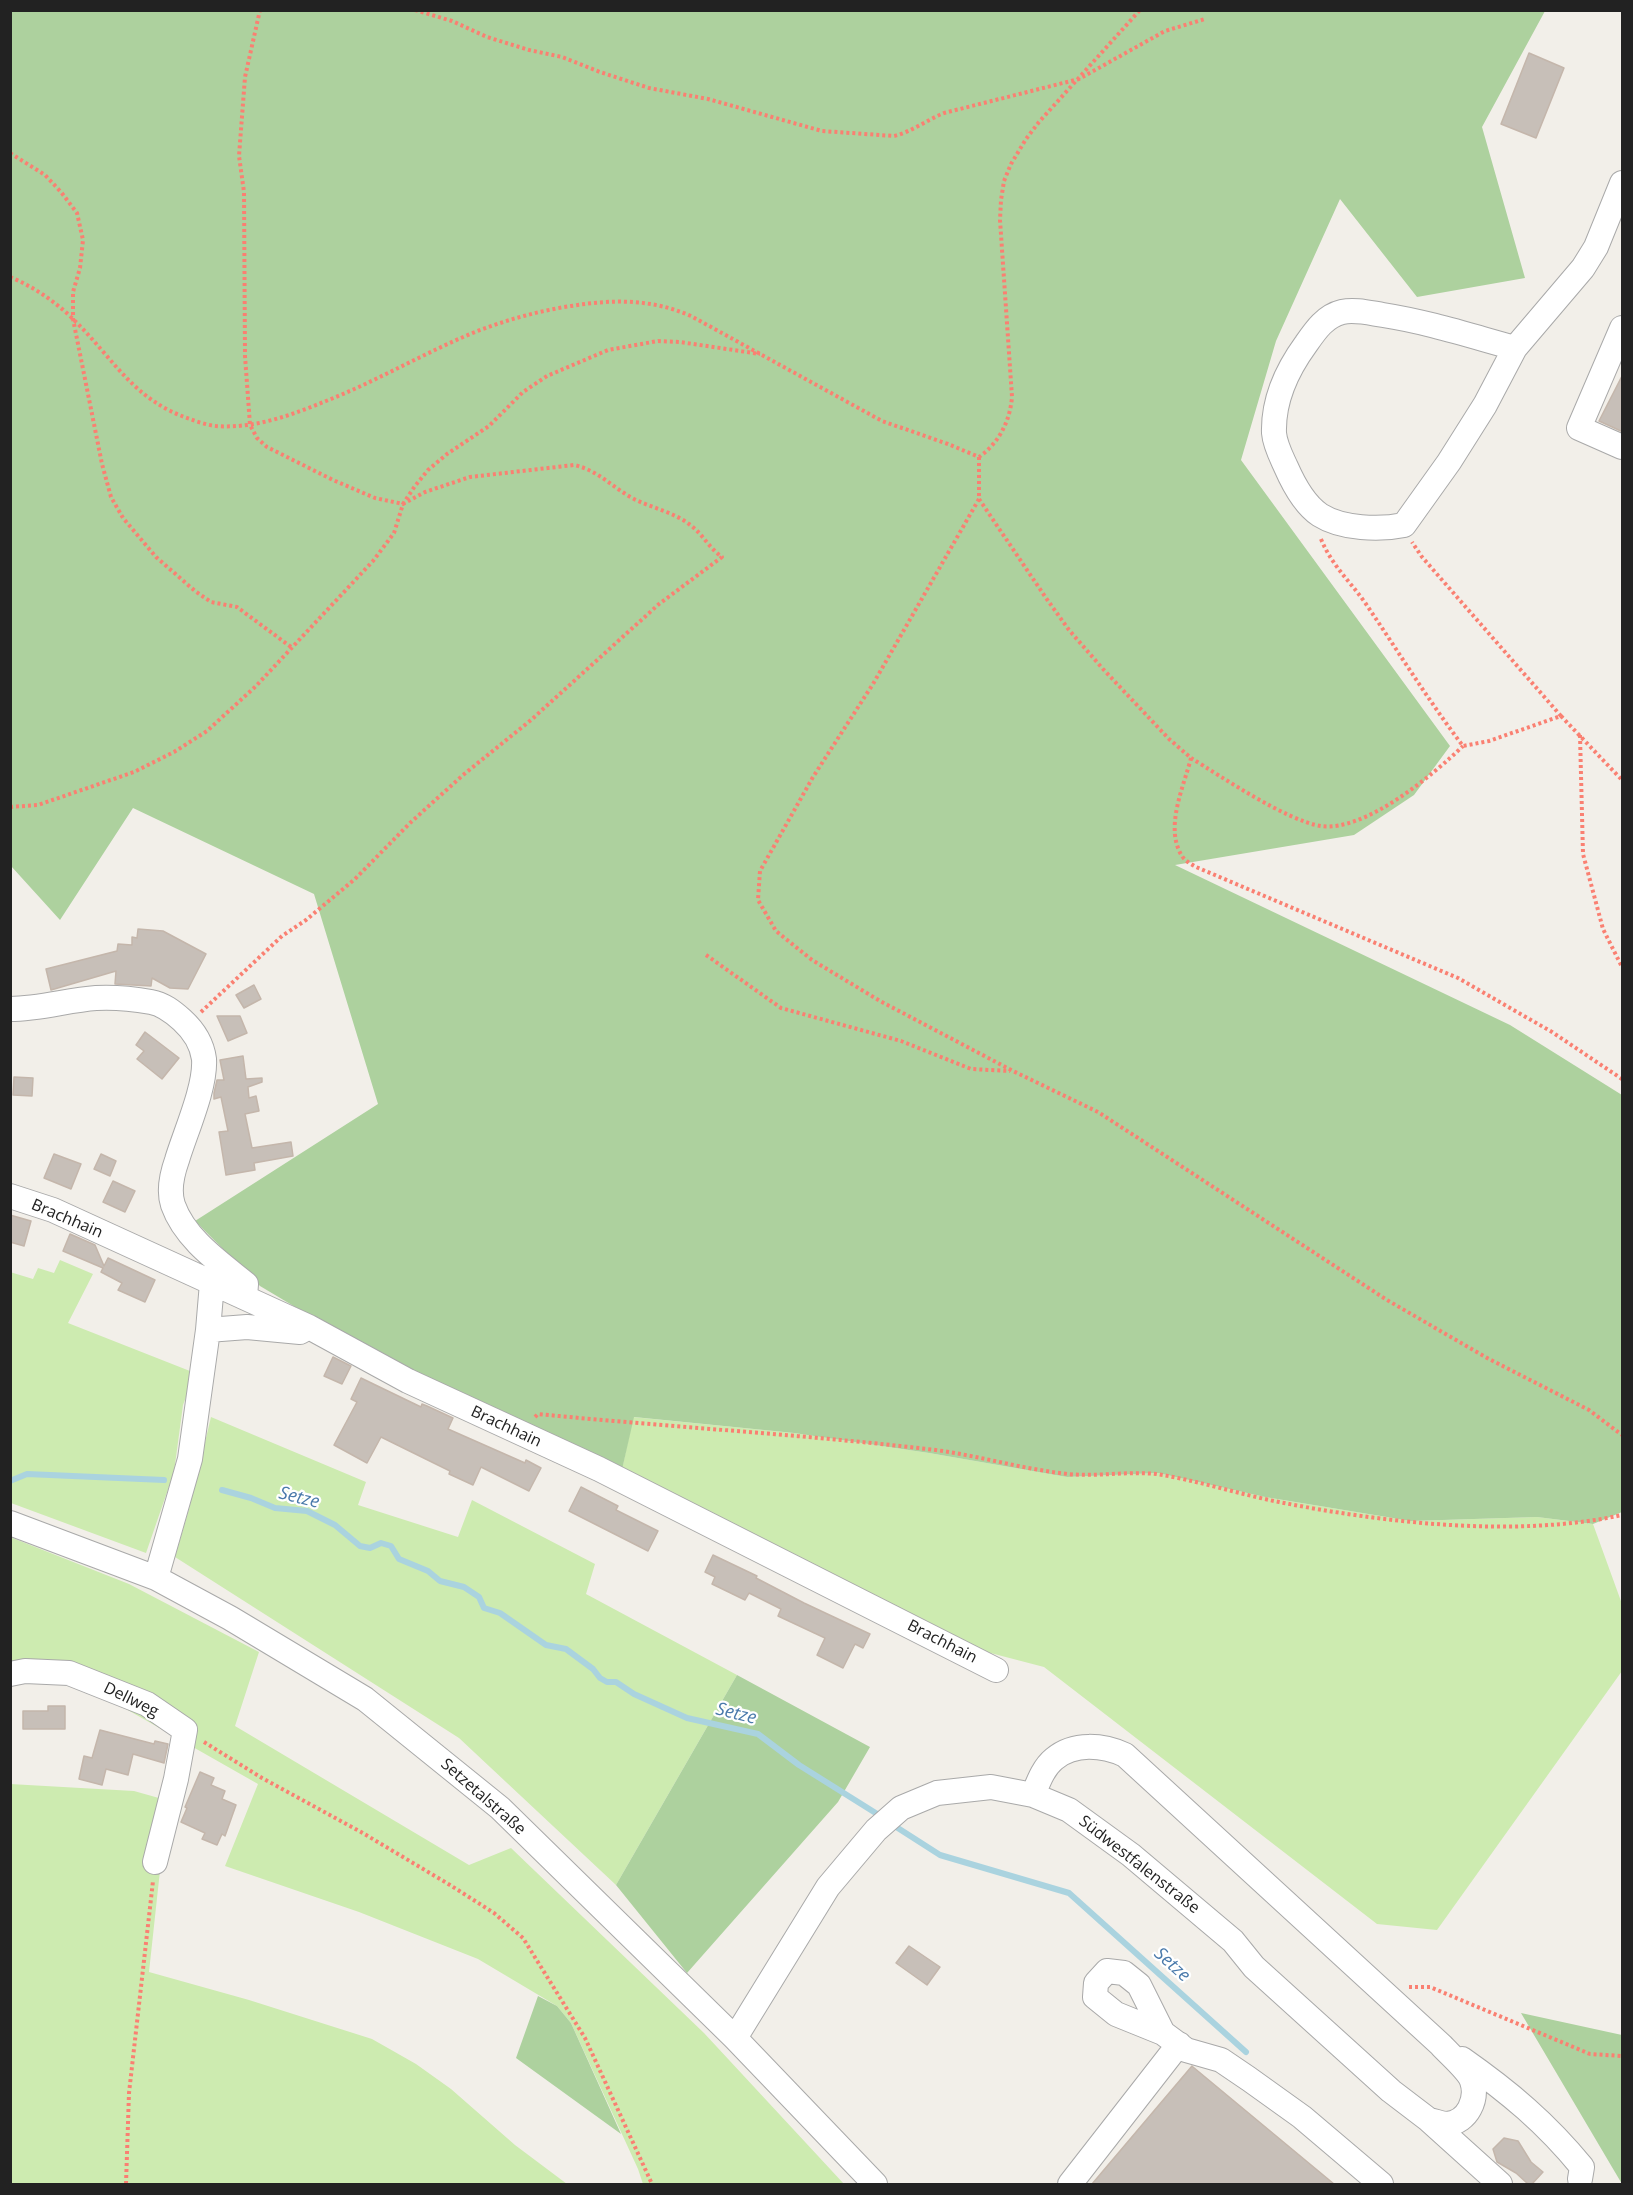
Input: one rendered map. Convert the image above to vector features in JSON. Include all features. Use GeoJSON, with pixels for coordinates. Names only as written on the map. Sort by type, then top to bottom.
{"type":"FeatureCollection","features":[{"type":"Feature","properties":{"kind":"street"},"geometry":{"type":"LineString","coordinates":[[1515,348],[1421,321],[1358,311],[1342,312],[1329,317],[1315,331],[1294,361],[1278,399],[1274,435],[1288,474],[1305,499],[1320,515],[1362,527],[1388,528],[1404,525],[1449,462],[1485,405],[1515,348],[1583,268],[1596,247],[1623,183]]}},
{"type":"Feature","properties":{"kind":"street"},"geometry":{"type":"LineString","coordinates":[[1621,335],[1579,428],[1623,447]]}},
{"type":"Feature","properties":{"kind":"street"},"geometry":{"type":"LineString","coordinates":[[10,1008],[27,1009],[98,998],[138,1000],[155,1003],[170,1010],[188,1026],[198,1040],[204,1059],[202,1078],[174,1168],[170,1188],[173,1204],[186,1229],[208,1252],[246,1284],[245,1297]]}},
{"type":"Feature","properties":{"kind":"street","name":"Brachhain"},"geometry":{"type":"LineString","coordinates":[[10,1196],[53,1210],[309,1327],[408,1381],[599,1469],[996,1670]]}},
{"type":"Feature","properties":{"kind":"street"},"geometry":{"type":"LineString","coordinates":[[156,1578],[190,1459],[208,1330],[212,1283]]}},
{"type":"Feature","properties":{"kind":"street"},"geometry":{"type":"LineString","coordinates":[[208,1330],[247,1328],[300,1332],[309,1327]]}},
{"type":"Feature","properties":{"kind":"street","name":"Setzetalstraße"},"geometry":{"type":"LineString","coordinates":[[10,1522],[156,1578],[230,1618],[365,1699],[500,1808],[735,2038],[875,2184]]}},
{"type":"Feature","properties":{"kind":"street","name":"Dellweg"},"geometry":{"type":"LineString","coordinates":[[10,1674],[26,1671],[69,1673],[147,1704],[185,1730]]}},
{"type":"Feature","properties":{"kind":"street"},"geometry":{"type":"LineString","coordinates":[[155,1862],[176,1779],[185,1730]]}},
{"type":"Feature","properties":{"kind":"street"},"geometry":{"type":"LineString","coordinates":[[1033,1795],[1044,1771],[1054,1759],[1075,1748],[1110,1748],[1125,1755],[1441,2045],[1472,2079],[1580,2182]]}},
{"type":"Feature","properties":{"kind":"street","name":"Südwestfalenstraße"},"geometry":{"type":"LineString","coordinates":[[735,2038],[828,1887],[879,1828],[899,1810],[937,1793],[991,1787],[1033,1795],[1069,1810],[1131,1855],[1233,1941],[1254,1967],[1391,2091]]}},
{"type":"Feature","properties":{"kind":"street"},"geometry":{"type":"LineString","coordinates":[[1070,2184],[1171,2038],[1186,2050],[1221,2060],[1249,2079],[1302,2117],[1380,2184]]}},
{"type":"Feature","properties":{"kind":"street"},"geometry":{"type":"LineString","coordinates":[[1441,2045],[1503,2088],[1556,2136],[1582,2167],[1580,2182]]}},
{"type":"Feature","properties":{"kind":"street"},"geometry":{"type":"LineString","coordinates":[[1429,2120],[1446,2124],[1457,2121],[1469,2112],[1474,2098],[1472,2079]]}},
{"type":"Feature","properties":{"kind":"street"},"geometry":{"type":"LineString","coordinates":[[1391,2091],[1429,2120],[1500,2184]]}},
{"type":"Feature","properties":{"kind":"street"},"geometry":{"type":"LineString","coordinates":[[1391,2091],[1427,2137],[1478,2184]]}},
{"type":"Feature","properties":{"kind":"path"},"geometry":{"type":"LineString","coordinates":[[188,1026],[282,936],[306,920],[355,879],[441,796],[531,720],[659,604],[722,557],[692,525],[638,501],[599,474],[574,465],[470,477],[425,492],[403,504],[375,498],[333,480],[267,447],[257,438],[250,425],[245,356],[244,192],[239,156],[245,77],[260,10]]}},
{"type":"Feature","properties":{"kind":"path"},"geometry":{"type":"LineString","coordinates":[[415,10],[452,21],[487,37],[562,57],[635,84],[708,99],[822,131],[894,136],[904,134],[944,113],[1079,79],[1165,31],[1205,19]]}},
{"type":"Feature","properties":{"kind":"path"},"geometry":{"type":"LineString","coordinates":[[979,457],[990,450],[1011,414],[1000,220],[1004,181],[1026,139],[1039,122],[1140,10]]}},
{"type":"Feature","properties":{"kind":"path"},"geometry":{"type":"LineString","coordinates":[[10,153],[45,175],[77,213],[83,240],[80,268],[73,292],[73,319],[102,464],[111,497],[123,518],[156,557],[195,591],[211,602],[237,607],[291,647]]}},
{"type":"Feature","properties":{"kind":"path"},"geometry":{"type":"LineString","coordinates":[[10,277],[41,293],[73,319],[132,384],[162,409],[216,426],[250,425],[302,411],[342,395],[474,333],[517,317],[583,304],[637,301],[674,309],[882,421],[979,457]]}},
{"type":"Feature","properties":{"kind":"path"},"geometry":{"type":"LineString","coordinates":[[10,807],[38,805],[134,772],[174,752],[207,731],[231,710],[378,555],[394,533],[403,504],[422,478],[447,454],[489,426],[523,392],[547,376],[608,350],[658,341],[680,342],[763,355]]}},
{"type":"Feature","properties":{"kind":"path"},"geometry":{"type":"LineString","coordinates":[[979,457],[980,499],[873,684],[813,777],[760,871],[758,900],[776,931],[812,960],[880,1000],[1013,1071],[1098,1112],[1387,1300],[1489,1359],[1589,1410],[1623,1435]]}},
{"type":"Feature","properties":{"kind":"path"},"geometry":{"type":"LineString","coordinates":[[980,499],[1069,630],[1169,739],[1191,758],[1300,820],[1324,826],[1363,818],[1378,811],[1438,770],[1463,746],[1489,741],[1561,716]]}},
{"type":"Feature","properties":{"kind":"path"},"geometry":{"type":"LineString","coordinates":[[1320,515],[1321,539],[1329,558],[1360,595],[1434,708],[1463,746]]}},
{"type":"Feature","properties":{"kind":"path"},"geometry":{"type":"LineString","coordinates":[[1404,525],[1422,557],[1561,716],[1623,780]]}},
{"type":"Feature","properties":{"kind":"path"},"geometry":{"type":"LineString","coordinates":[[1580,735],[1583,854],[1603,929],[1623,967]]}},
{"type":"Feature","properties":{"kind":"path"},"geometry":{"type":"LineString","coordinates":[[1191,758],[1175,822],[1175,838],[1183,858],[1196,867],[1458,978],[1552,1032],[1623,1079]]}},
{"type":"Feature","properties":{"kind":"path"},"geometry":{"type":"LineString","coordinates":[[706,955],[781,1008],[901,1041],[970,1069],[1013,1071]]}},
{"type":"Feature","properties":{"kind":"path"},"geometry":{"type":"LineString","coordinates":[[514,1430],[538,1414],[641,1425],[746,1431],[919,1448],[1068,1474],[1155,1474],[1279,1502],[1343,1513],[1442,1524],[1535,1527],[1593,1521],[1623,1515]]}},
{"type":"Feature","properties":{"kind":"path"},"geometry":{"type":"LineString","coordinates":[[185,1730],[262,1778],[361,1832],[450,1885],[494,1913],[523,1938],[585,2038],[652,2184]]}},
{"type":"Feature","properties":{"kind":"path"},"geometry":{"type":"LineString","coordinates":[[126,2184],[129,2093],[155,1862]]}},
{"type":"Feature","properties":{"kind":"path"},"geometry":{"type":"LineString","coordinates":[[1378,1988],[1430,1987],[1590,2054],[1623,2056]]}},
{"type":"Feature","properties":{"kind":"green space"},"geometry":{"type":"Polygon","coordinates":[[[10,11],[1545,11],[1482,127],[1525,278],[1417,297],[1340,199],[1276,341],[1241,460],[1450,746],[1414,795],[1354,835],[1175,865],[1510,1025],[1622,1095],[1622,1512],[1593,1524],[1537,1517],[1411,1521],[1265,1497],[1158,1473],[1067,1477],[794,1433],[634,1417],[621,1474],[406,1373],[260,1286],[195,1221],[378,1104],[314,894],[133,808],[60,920],[11,866],[10,11]]]}},
{"type":"Feature","properties":{"kind":"green space"},"geometry":{"type":"Polygon","coordinates":[[[60,1260],[93,1274],[68,1323],[195,1373],[183,1405],[174,1472],[146,1553],[11,1503],[10,1272],[33,1279],[38,1268],[54,1273],[60,1260]]]}},
{"type":"Feature","properties":{"kind":"green space"},"geometry":{"type":"Polygon","coordinates":[[[211,1417],[366,1482],[358,1505],[458,1537],[472,1500],[595,1564],[586,1594],[737,1675],[616,1885],[459,1738],[175,1557],[211,1417]]]}},
{"type":"Feature","properties":{"kind":"green space"},"geometry":{"type":"Polygon","coordinates":[[[633,1417],[794,1433],[1067,1477],[1158,1473],[1265,1497],[1411,1521],[1537,1517],[1593,1524],[1622,1604],[1622,1671],[1437,1930],[1377,1924],[1044,1667],[933,1638],[621,1474],[633,1417]]]}},
{"type":"Feature","properties":{"kind":"green space"},"geometry":{"type":"Polygon","coordinates":[[[10,1537],[129,1584],[259,1652],[235,1726],[469,1865],[511,1848],[704,2033],[844,2184],[643,2184],[571,2023],[557,2006],[478,1959],[359,1912],[225,1866],[258,1784],[75,1680],[11,1672],[10,1537]]]}},
{"type":"Feature","properties":{"kind":"green space"},"geometry":{"type":"Polygon","coordinates":[[[737,1675],[870,1747],[838,1802],[687,1973],[616,1885],[737,1675]]]}},
{"type":"Feature","properties":{"kind":"green space"},"geometry":{"type":"Polygon","coordinates":[[[10,1784],[134,1791],[173,1802],[163,1843],[149,1972],[249,2000],[372,2039],[416,2064],[451,2089],[515,2145],[567,2184],[11,2184],[10,1784]]]}},
{"type":"Feature","properties":{"kind":"green space"},"geometry":{"type":"Polygon","coordinates":[[[538,1996],[557,2006],[571,2023],[621,2134],[516,2058],[538,1996]]]}},
{"type":"Feature","properties":{"kind":"green space"},"geometry":{"type":"Polygon","coordinates":[[[1521,2013],[1622,2035],[1622,2184],[1521,2013]]]}},
{"type":"Feature","properties":{"kind":"building"},"geometry":{"type":"Polygon","coordinates":[[[1529,53],[1564,68],[1536,138],[1501,124],[1529,53]]]}},
{"type":"Feature","properties":{"kind":"building"},"geometry":{"type":"Polygon","coordinates":[[[1623,374],[1623,432],[1599,421],[1623,374]]]}},
{"type":"Feature","properties":{"kind":"building"},"geometry":{"type":"Polygon","coordinates":[[[138,929],[163,931],[206,954],[188,989],[170,988],[152,978],[151,986],[115,984],[116,971],[51,990],[46,969],[117,951],[118,944],[132,945],[132,937],[137,938],[138,929]]]}},
{"type":"Feature","properties":{"kind":"building"},"geometry":{"type":"Polygon","coordinates":[[[254,985],[261,999],[244,1008],[236,995],[254,985]]]}},
{"type":"Feature","properties":{"kind":"building"},"geometry":{"type":"Polygon","coordinates":[[[217,1016],[240,1016],[247,1033],[228,1041],[217,1016]]]}},
{"type":"Feature","properties":{"kind":"building"},"geometry":{"type":"Polygon","coordinates":[[[145,1032],[179,1058],[162,1079],[137,1059],[144,1051],[136,1045],[145,1032]]]}},
{"type":"Feature","properties":{"kind":"building"},"geometry":{"type":"Polygon","coordinates":[[[243,1056],[246,1079],[262,1078],[262,1082],[248,1087],[249,1098],[256,1096],[259,1111],[245,1114],[252,1148],[291,1142],[293,1156],[254,1163],[255,1170],[226,1175],[219,1132],[228,1131],[221,1097],[214,1099],[214,1093],[217,1080],[224,1080],[220,1060],[243,1056]]]}},
{"type":"Feature","properties":{"kind":"building"},"geometry":{"type":"Polygon","coordinates":[[[14,1077],[33,1078],[32,1096],[13,1095],[14,1077]]]}},
{"type":"Feature","properties":{"kind":"building"},"geometry":{"type":"Polygon","coordinates":[[[54,1154],[81,1164],[71,1189],[44,1178],[54,1154]]]}},
{"type":"Feature","properties":{"kind":"building"},"geometry":{"type":"Polygon","coordinates":[[[101,1154],[116,1161],[110,1176],[94,1169],[101,1154]]]}},
{"type":"Feature","properties":{"kind":"building"},"geometry":{"type":"Polygon","coordinates":[[[113,1181],[135,1191],[125,1212],[103,1202],[113,1181]]]}},
{"type":"Feature","properties":{"kind":"building"},"geometry":{"type":"Polygon","coordinates":[[[10,1215],[31,1221],[24,1246],[10,1242],[10,1215]]]}},
{"type":"Feature","properties":{"kind":"building"},"geometry":{"type":"Polygon","coordinates":[[[70,1234],[95,1245],[104,1266],[108,1258],[155,1280],[145,1302],[118,1290],[122,1283],[101,1272],[103,1268],[63,1251],[70,1234]]]}},
{"type":"Feature","properties":{"kind":"building"},"geometry":{"type":"Polygon","coordinates":[[[333,1357],[351,1366],[342,1384],[324,1376],[333,1357]]]}},
{"type":"Feature","properties":{"kind":"building"},"geometry":{"type":"Polygon","coordinates":[[[361,1378],[421,1407],[422,1404],[453,1418],[448,1429],[541,1468],[529,1491],[481,1467],[473,1485],[381,1437],[367,1463],[334,1445],[357,1402],[351,1399],[361,1378]]]}},
{"type":"Feature","properties":{"kind":"building"},"geometry":{"type":"Polygon","coordinates":[[[581,1487],[618,1506],[616,1510],[658,1531],[648,1551],[569,1511],[581,1487]]]}},
{"type":"Feature","properties":{"kind":"building"},"geometry":{"type":"Polygon","coordinates":[[[713,1555],[757,1576],[756,1578],[804,1603],[870,1634],[863,1648],[855,1644],[843,1668],[817,1655],[825,1638],[778,1616],[781,1609],[749,1593],[745,1600],[712,1584],[715,1577],[705,1572],[713,1555]]]}},
{"type":"Feature","properties":{"kind":"building"},"geometry":{"type":"Polygon","coordinates":[[[48,1706],[65,1706],[65,1729],[23,1729],[23,1711],[48,1711],[48,1706]]]}},
{"type":"Feature","properties":{"kind":"building"},"geometry":{"type":"Polygon","coordinates":[[[100,1730],[154,1744],[155,1741],[168,1744],[164,1763],[133,1754],[128,1775],[106,1769],[102,1785],[79,1779],[84,1756],[92,1758],[100,1730]]]}},
{"type":"Feature","properties":{"kind":"building"},"geometry":{"type":"Polygon","coordinates":[[[200,1772],[214,1778],[211,1785],[225,1791],[222,1799],[236,1805],[225,1836],[222,1834],[217,1845],[202,1839],[205,1833],[181,1822],[200,1772]]]}},
{"type":"Feature","properties":{"kind":"building"},"geometry":{"type":"Polygon","coordinates":[[[909,1946],[940,1967],[927,1985],[896,1963],[909,1946]]]}},
{"type":"Feature","properties":{"kind":"building"},"geometry":{"type":"Polygon","coordinates":[[[1193,2067],[1334,2184],[1092,2184],[1193,2067]]]}},
{"type":"Feature","properties":{"kind":"building"},"geometry":{"type":"Polygon","coordinates":[[[1504,2138],[1518,2141],[1531,2162],[1543,2172],[1532,2184],[1528,2184],[1516,2173],[1497,2162],[1493,2149],[1504,2138]]]}},
{"type":"Feature","properties":{"kind":"waterway","name":"Setze"},"geometry":{"type":"LineString","coordinates":[[10,1481],[27,1474],[164,1480]]}},
{"type":"Feature","properties":{"kind":"waterway","name":"Setze"},"geometry":{"type":"LineString","coordinates":[[222,1490],[275,1508],[307,1511],[335,1525],[360,1546],[370,1548],[381,1543],[391,1546],[399,1559],[428,1571],[440,1581],[464,1587],[479,1597],[484,1608],[500,1613],[546,1645],[566,1649],[607,1682],[616,1682],[634,1694],[687,1718],[758,1734],[799,1765],[882,1817]]}},
{"type":"Feature","properties":{"kind":"waterway","name":"Setze"},"geometry":{"type":"LineString","coordinates":[[890,1823],[940,1855],[1069,1893],[1246,2052]]}}]}
